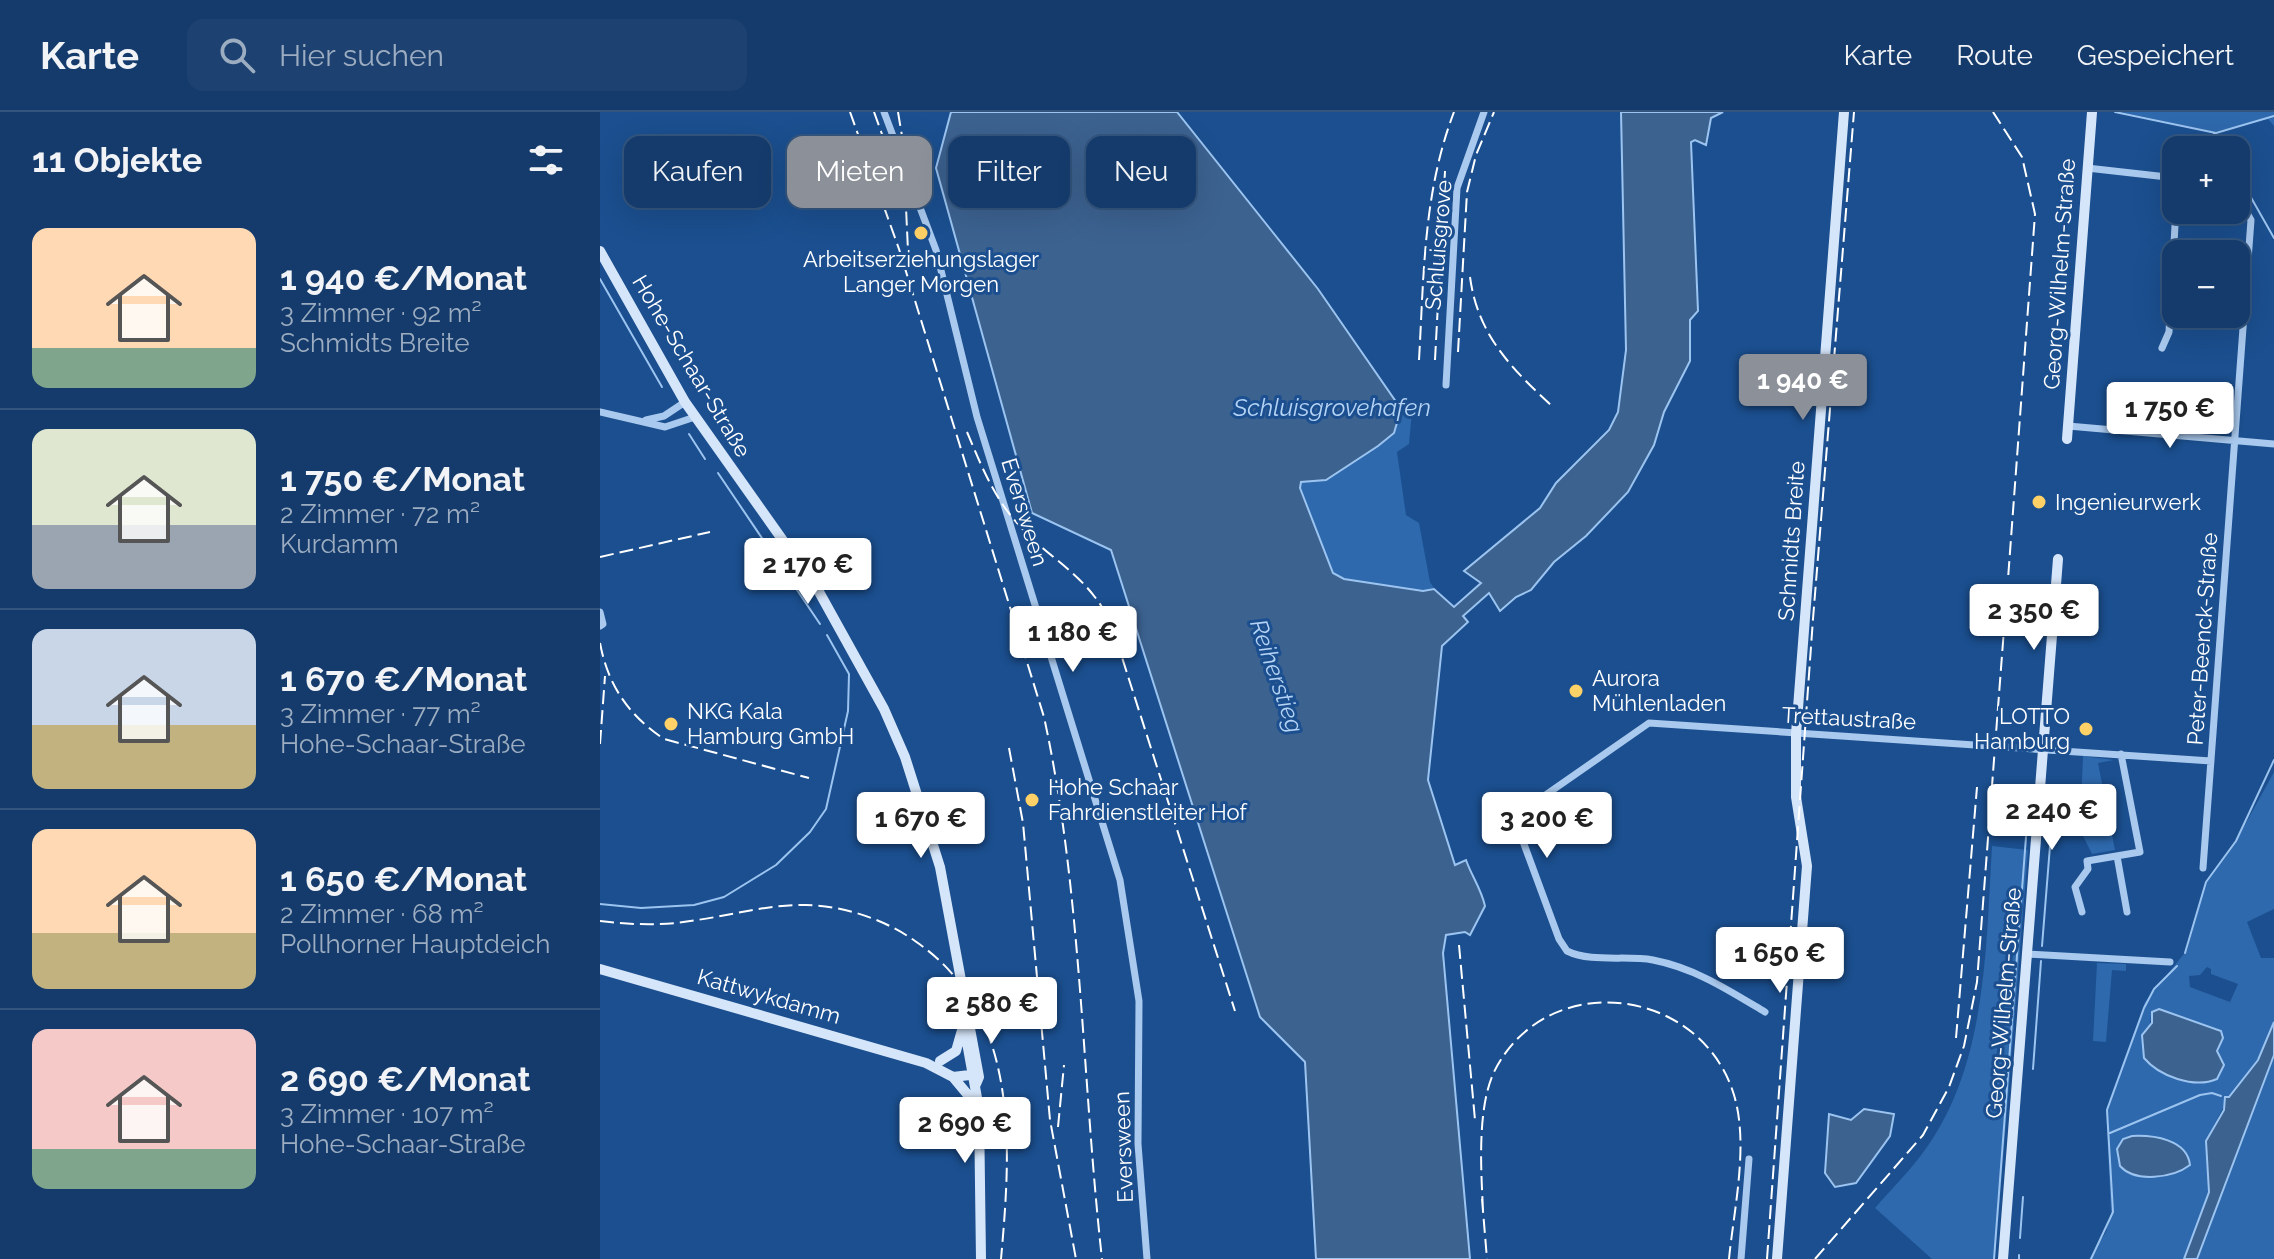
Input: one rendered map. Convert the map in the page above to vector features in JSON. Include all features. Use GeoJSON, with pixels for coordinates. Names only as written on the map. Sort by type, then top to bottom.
{"type":"FeatureCollection","features":[{"type":"Feature","properties":{"kind":"main road","name":"Schmidts Breite"},"geometry":{"type":"LineString","coordinates":[[1777,1259],[1807,866],[1796,797],[1796,734],[1844,112]]}},
{"type":"Feature","properties":{"kind":"main road","name":"Georg-Wilhelm-Straße"},"geometry":{"type":"LineString","coordinates":[[2067,439],[2092,112]]}},
{"type":"Feature","properties":{"kind":"main road","name":"Hohe-Schaar-Straße"},"geometry":{"type":"LineString","coordinates":[[600,251],[685,402],[818,590],[884,709],[905,757],[936,852],[954,928],[969,1025],[979,1109],[981,1259]]}},
{"type":"Feature","properties":{"kind":"main road","name":"Georg-Wilhelm-Straße"},"geometry":{"type":"LineString","coordinates":[[2003,1259],[2058,559]]}},
{"type":"Feature","properties":{"kind":"main road","name":"Kattwykdamm"},"geometry":{"type":"LineString","coordinates":[[600,969],[926,1063],[953,1077]]}},
{"type":"Feature","properties":{"kind":"main road"},"geometry":{"type":"LineString","coordinates":[[940,1061],[958,1048],[965,1004]]}},
{"type":"Feature","properties":{"kind":"main road","name":"Kattwykdamm"},"geometry":{"type":"LineString","coordinates":[[926,1063],[940,1061],[975,1072]]}},
{"type":"Feature","properties":{"kind":"main road"},"geometry":{"type":"LineString","coordinates":[[975,1072],[953,1077],[979,1109]]}},
{"type":"Feature","properties":{"kind":"street","name":"Eversween"},"geometry":{"type":"LineString","coordinates":[[884,112],[936,250],[977,417],[1122,892],[1139,1001],[1138,1144],[1147,1259]]}},
{"type":"Feature","properties":{"kind":"street","name":"Schluisgrove"},"geometry":{"type":"LineString","coordinates":[[1446,385],[1457,188],[1484,112]]}},
{"type":"Feature","properties":{"kind":"street"},"geometry":{"type":"LineString","coordinates":[[2087,168],[2162,176]]}},
{"type":"Feature","properties":{"kind":"street","name":"Peter-Beenck-Straße"},"geometry":{"type":"LineString","coordinates":[[2203,868],[2250,218]]}},
{"type":"Feature","properties":{"kind":"street"},"geometry":{"type":"LineString","coordinates":[[2162,348],[2169,332],[2175,224]]}},
{"type":"Feature","properties":{"kind":"street"},"geometry":{"type":"LineString","coordinates":[[620,417],[656,420],[685,402]]}},
{"type":"Feature","properties":{"kind":"street"},"geometry":{"type":"LineString","coordinates":[[600,412],[665,427],[695,417]]}},
{"type":"Feature","properties":{"kind":"street"},"geometry":{"type":"LineString","coordinates":[[2068,426],[2274,444]]}},
{"type":"Feature","properties":{"kind":"street"},"geometry":{"type":"LineString","coordinates":[[600,612],[600,626]]}},
{"type":"Feature","properties":{"kind":"street","name":"Trettaustraße"},"geometry":{"type":"LineString","coordinates":[[1765,1012],[1724,987],[1680,967],[1641,958],[1578,955],[1567,951],[1559,939],[1514,817],[1649,723],[2211,761]]}},
{"type":"Feature","properties":{"kind":"street"},"geometry":{"type":"LineString","coordinates":[[2082,912],[2075,887],[2088,869],[2087,861],[2140,852],[2121,754]]}},
{"type":"Feature","properties":{"kind":"street"},"geometry":{"type":"LineString","coordinates":[[2117,856],[2127,912]]}},
{"type":"Feature","properties":{"kind":"street"},"geometry":{"type":"LineString","coordinates":[[2027,954],[2170,962]]}},
{"type":"Feature","properties":{"kind":"street"},"geometry":{"type":"LineString","coordinates":[[1741,1259],[1749,1159]]}},
{"type":"Feature","properties":{"kind":"shaded area"},"geometry":{"type":"Polygon","coordinates":[[[2121,112],[2274,112],[2274,126],[2268,119],[2215,132],[2121,112]]]}},
{"type":"Feature","properties":{"kind":"shaded area"},"geometry":{"type":"Polygon","coordinates":[[[1401,409],[1412,411],[1409,444],[1397,452],[1406,515],[1419,523],[1430,582],[1434,588],[1423,591],[1344,579],[1333,573],[1300,488],[1301,482],[1327,480],[1378,446],[1394,433],[1401,409]]]}},
{"type":"Feature","properties":{"kind":"shaded area"},"geometry":{"type":"Polygon","coordinates":[[[2083,756],[2114,760],[2098,763],[2115,850],[2092,854],[2080,830],[2083,756]]]}},
{"type":"Feature","properties":{"kind":"shaded area"},"geometry":{"type":"Polygon","coordinates":[[[2274,772],[2274,909],[2247,922],[2261,958],[2274,958],[2274,1022],[2262,1053],[2229,1097],[2209,1134],[2206,1150],[2211,1184],[2184,1259],[2089,1259],[2106,1232],[2111,1214],[2106,1109],[2145,1002],[2187,950],[2206,882],[2236,841],[2274,772]],[[2207,967],[2200,975],[2189,976],[2190,987],[2230,1002],[2238,984],[2211,974],[2211,969],[2207,967]],[[2151,1015],[2150,1025],[2167,1074],[2208,1082],[2223,1038],[2151,1015]],[[2125,1138],[2117,1149],[2129,1174],[2142,1176],[2183,1151],[2162,1138],[2125,1138]]]}},
{"type":"Feature","properties":{"kind":"shaded area"},"geometry":{"type":"Polygon","coordinates":[[[1992,846],[2028,850],[1995,1259],[1932,1259],[1875,1208],[1927,1147],[1947,1114],[1962,1078],[1980,1002],[1992,846]]]}},
{"type":"Feature","properties":{"kind":"shaded area"},"geometry":{"type":"Polygon","coordinates":[[[2097,963],[2126,964],[2126,971],[2112,970],[2106,1042],[2093,1041],[2097,963]]]}},
{"type":"Feature","properties":{"kind":"shaded area"},"geometry":{"type":"Polygon","coordinates":[[[2274,1055],[2274,1259],[2197,1259],[2274,1055]]]}},
{"type":"Feature","properties":{"kind":"water"},"geometry":{"type":"Polygon","coordinates":[[[951,112],[1177,112],[1318,289],[1401,409],[1394,433],[1378,446],[1326,480],[1301,482],[1300,488],[1333,573],[1344,579],[1423,591],[1434,589],[1454,607],[1481,583],[1464,571],[1540,508],[1556,483],[1609,430],[1618,412],[1626,350],[1621,112],[1723,112],[1711,118],[1706,145],[1695,140],[1691,142],[1698,311],[1690,320],[1690,361],[1664,412],[1654,445],[1628,492],[1586,536],[1554,562],[1531,590],[1516,597],[1500,611],[1489,593],[1463,616],[1468,622],[1442,646],[1428,780],[1455,865],[1466,860],[1485,906],[1470,935],[1465,932],[1446,935],[1443,953],[1470,1259],[1316,1259],[1305,1062],[1260,1017],[1111,550],[1032,513],[936,168],[951,112]]]}},
{"type":"Feature","properties":{"kind":"water"},"geometry":{"type":"Polygon","coordinates":[[[2159,1009],[2221,1031],[2223,1038],[2217,1051],[2224,1065],[2217,1079],[2198,1082],[2178,1079],[2158,1070],[2144,1058],[2142,1035],[2152,1023],[2152,1012],[2159,1009]]]}},
{"type":"Feature","properties":{"kind":"water"},"geometry":{"type":"Polygon","coordinates":[[[2274,1022],[2274,1055],[2197,1259],[2184,1259],[2209,1192],[2206,1141],[2224,1110],[2225,1097],[2229,1097],[2258,1060],[2274,1022]]]}},
{"type":"Feature","properties":{"kind":"water"},"geometry":{"type":"Polygon","coordinates":[[[1864,1109],[1894,1114],[1890,1136],[1856,1183],[1835,1187],[1825,1173],[1829,1114],[1851,1120],[1864,1109]]]}},
{"type":"Feature","properties":{"kind":"water"},"geometry":{"type":"Polygon","coordinates":[[[2150,1136],[2176,1144],[2188,1156],[2190,1165],[2174,1173],[2154,1177],[2127,1171],[2120,1166],[2117,1149],[2123,1139],[2150,1136]]]}},
{"type":"Feature","properties":{"kind":"waterway"},"geometry":{"type":"LineString","coordinates":[[2115,112],[2216,133],[2274,116]]}},
{"type":"Feature","properties":{"kind":"waterway"},"geometry":{"type":"LineString","coordinates":[[2250,196],[2274,238]]}},
{"type":"Feature","properties":{"kind":"waterway"},"geometry":{"type":"LineString","coordinates":[[600,279],[662,387]]}},
{"type":"Feature","properties":{"kind":"waterway"},"geometry":{"type":"LineString","coordinates":[[689,434],[705,459]]}},
{"type":"Feature","properties":{"kind":"waterway"},"geometry":{"type":"LineString","coordinates":[[718,473],[820,624]]}},
{"type":"Feature","properties":{"kind":"waterway"},"geometry":{"type":"LineString","coordinates":[[600,904],[641,908],[694,905],[724,897],[776,865],[810,832],[826,809],[848,711],[849,674],[827,635]]}},
{"type":"Feature","properties":{"kind":"waterway"},"geometry":{"type":"LineString","coordinates":[[2185,953],[2206,882],[2236,841],[2274,760]]}},
{"type":"Feature","properties":{"kind":"waterway"},"geometry":{"type":"LineString","coordinates":[[1994,1259],[2026,837]]}},
{"type":"Feature","properties":{"kind":"waterway"},"geometry":{"type":"LineString","coordinates":[[2042,946],[2050,846]]}},
{"type":"Feature","properties":{"kind":"waterway"},"geometry":{"type":"LineString","coordinates":[[2033,1069],[2041,961]]}},
{"type":"Feature","properties":{"kind":"waterway"},"geometry":{"type":"LineString","coordinates":[[2091,1259],[2113,1212],[2107,1110],[2144,1008],[2154,989],[2177,966]]}},
{"type":"Feature","properties":{"kind":"waterway"},"geometry":{"type":"LineString","coordinates":[[2110,1133],[2200,1095],[2212,1093],[2221,1096]]}},
{"type":"Feature","properties":{"kind":"waterway"},"geometry":{"type":"LineString","coordinates":[[2020,1238],[2023,1197]]}},
{"type":"Feature","properties":{"kind":"railway"},"geometry":{"type":"LineString","coordinates":[[850,112],[899,249],[1044,717],[1057,783],[1074,918],[1102,1259]]}},
{"type":"Feature","properties":{"kind":"railway"},"geometry":{"type":"LineString","coordinates":[[874,112],[883,136]]}},
{"type":"Feature","properties":{"kind":"railway"},"geometry":{"type":"LineString","coordinates":[[898,112],[903,142],[908,251]]}},
{"type":"Feature","properties":{"kind":"railway"},"geometry":{"type":"LineString","coordinates":[[1419,360],[1431,204],[1436,173],[1454,112]]}},
{"type":"Feature","properties":{"kind":"railway"},"geometry":{"type":"LineString","coordinates":[[1458,352],[1467,192],[1476,155],[1494,112]]}},
{"type":"Feature","properties":{"kind":"railway"},"geometry":{"type":"LineString","coordinates":[[1767,1259],[1813,619],[1854,112]]}},
{"type":"Feature","properties":{"kind":"railway"},"geometry":{"type":"LineString","coordinates":[[1993,112],[2022,157],[2035,214],[2008,579]]}},
{"type":"Feature","properties":{"kind":"railway"},"geometry":{"type":"LineString","coordinates":[[1435,360],[1445,171]]}},
{"type":"Feature","properties":{"kind":"railway"},"geometry":{"type":"LineString","coordinates":[[1470,277],[1481,317],[1499,350],[1554,408]]}},
{"type":"Feature","properties":{"kind":"railway"},"geometry":{"type":"LineString","coordinates":[[967,432],[989,481],[1009,514],[1080,580],[1111,623],[1235,1011]]}},
{"type":"Feature","properties":{"kind":"railway"},"geometry":{"type":"LineString","coordinates":[[600,557],[710,532]]}},
{"type":"Feature","properties":{"kind":"railway"},"geometry":{"type":"LineString","coordinates":[[1815,1259],[1923,1135],[1949,1087],[1964,1046],[1977,982],[2007,590]]}},
{"type":"Feature","properties":{"kind":"railway"},"geometry":{"type":"LineString","coordinates":[[600,643],[614,686],[640,720],[664,739],[809,778]]}},
{"type":"Feature","properties":{"kind":"railway"},"geometry":{"type":"LineString","coordinates":[[600,744],[605,676]]}},
{"type":"Feature","properties":{"kind":"railway"},"geometry":{"type":"LineString","coordinates":[[1009,748],[1023,823],[1050,1120],[1076,1259]]}},
{"type":"Feature","properties":{"kind":"railway"},"geometry":{"type":"LineString","coordinates":[[1956,1038],[1977,787]]}},
{"type":"Feature","properties":{"kind":"railway"},"geometry":{"type":"LineString","coordinates":[[600,921],[673,923],[765,908],[806,905],[863,915],[915,941],[950,971],[975,1005],[991,1044],[1002,1085],[1006,1128],[1007,1172],[1001,1259]]}},
{"type":"Feature","properties":{"kind":"railway"},"geometry":{"type":"LineString","coordinates":[[1459,945],[1475,1120]]}},
{"type":"Feature","properties":{"kind":"railway"},"geometry":{"type":"LineString","coordinates":[[1483,1210],[1483,1121],[1494,1072],[1518,1038],[1549,1016],[1584,1004],[1621,1003],[1657,1012],[1690,1031],[1716,1058],[1734,1095],[1740,1155],[1729,1259]]}},
{"type":"Feature","properties":{"kind":"railway"},"geometry":{"type":"LineString","coordinates":[[1058,1127],[1064,1065]]}},
{"type":"Feature","properties":{"kind":"railway"},"geometry":{"type":"LineString","coordinates":[[1482,1199],[1487,1259]]}},
{"type":"Feature","properties":{"kind":"place","name":"Arbeitserziehungslager Langer Morgen"},"geometry":{"type":"Point","coordinates":[921,233]}},
{"type":"Feature","properties":{"kind":"place","name":"Ingenieurwerk"},"geometry":{"type":"Point","coordinates":[2039,502]}},
{"type":"Feature","properties":{"kind":"place","name":"Aurora Mühlenladen"},"geometry":{"type":"Point","coordinates":[1576,691]}},
{"type":"Feature","properties":{"kind":"place","name":"NKG Kala Hamburg GmbH"},"geometry":{"type":"Point","coordinates":[671,724]}},
{"type":"Feature","properties":{"kind":"place","name":"LOTTO Hamburg"},"geometry":{"type":"Point","coordinates":[2086,729]}},
{"type":"Feature","properties":{"kind":"place","name":"Hohe Schaar Fahrdienstleiter Hof"},"geometry":{"type":"Point","coordinates":[1032,800]}},
{"type":"Feature","properties":{"kind":"water label","name":"Schluisgrovehafen"},"geometry":{"type":"Point","coordinates":[1332,407]}},
{"type":"Feature","properties":{"kind":"water label","name":"Reiherstieg"},"geometry":{"type":"Point","coordinates":[1277,676]}}]}
